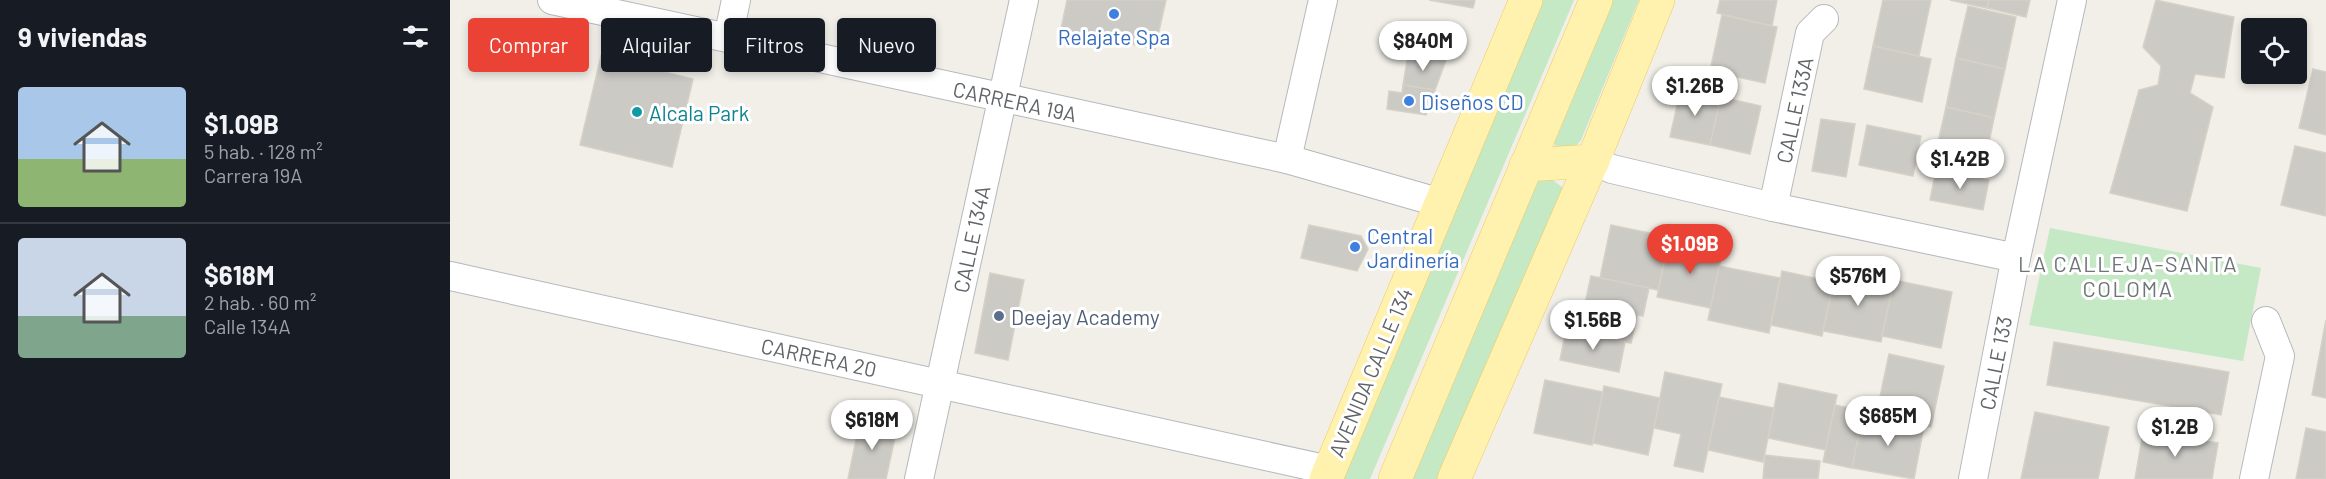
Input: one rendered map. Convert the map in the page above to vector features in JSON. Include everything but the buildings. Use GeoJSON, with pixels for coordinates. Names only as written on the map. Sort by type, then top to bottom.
{"type":"FeatureCollection","features":[{"type":"Feature","properties":{"kind":"main road","name":"AVENIDA CALLE 134"},"geometry":{"type":"LineString","coordinates":[[1327,475],[1526,0]]}},
{"type":"Feature","properties":{"kind":"main road"},"geometry":{"type":"LineString","coordinates":[[1395,479],[1596,0]]}},
{"type":"Feature","properties":{"kind":"main road"},"geometry":{"type":"LineString","coordinates":[[1454,479],[1593,161],[1658,0]]}},
{"type":"Feature","properties":{"kind":"main road"},"geometry":{"type":"LineString","coordinates":[[1526,165],[1593,161]]}},
{"type":"Feature","properties":{"kind":"street","name":"CARRERA 19A"},"geometry":{"type":"LineString","coordinates":[[552,0],[724,37]]}},
{"type":"Feature","properties":{"kind":"street"},"geometry":{"type":"LineString","coordinates":[[732,18],[735,0]]}},
{"type":"Feature","properties":{"kind":"street","name":"CALLE 134A"},"geometry":{"type":"LineString","coordinates":[[919,479],[1024,0]]}},
{"type":"Feature","properties":{"kind":"street"},"geometry":{"type":"LineString","coordinates":[[1287,159],[1323,0]]}},
{"type":"Feature","properties":{"kind":"street","name":"CALLE 133"},"geometry":{"type":"LineString","coordinates":[[1973,479],[2016,258],[2072,0]]}},
{"type":"Feature","properties":{"kind":"street","name":"CALLE 133A"},"geometry":{"type":"LineString","coordinates":[[1773,207],[1810,33],[1824,19]]}},
{"type":"Feature","properties":{"kind":"street","name":"CARRERA 19A"},"geometry":{"type":"LineString","coordinates":[[825,59],[1287,159],[1441,203]]}},
{"type":"Feature","properties":{"kind":"street"},"geometry":{"type":"LineString","coordinates":[[1593,161],[1612,169],[1773,207],[2016,258]]}},
{"type":"Feature","properties":{"kind":"street","name":"CARRERA 20"},"geometry":{"type":"LineString","coordinates":[[450,276],[940,384],[1327,475]]}},
{"type":"Feature","properties":{"kind":"street"},"geometry":{"type":"LineString","coordinates":[[2254,479],[2280,356],[2266,321]]}},
{"type":"Feature","properties":{"kind":"green space"},"geometry":{"type":"Polygon","coordinates":[[[1535,0],[1574,0],[1370,479],[1336,479],[1535,0]]]}},
{"type":"Feature","properties":{"kind":"green space"},"geometry":{"type":"Polygon","coordinates":[[[1606,0],[1639,0],[1581,140],[1569,154],[1558,149],[1551,139],[1606,0]]]}},
{"type":"Feature","properties":{"kind":"green space"},"geometry":{"type":"Polygon","coordinates":[[[1549,177],[1563,188],[1437,479],[1404,479],[1533,179],[1549,177]]]}},
{"type":"Feature","properties":{"kind":"green space"},"geometry":{"type":"Polygon","coordinates":[[[2050,228],[2261,268],[2243,361],[2029,325],[2050,228]]]}},
{"type":"Feature","properties":{"kind":"place","name":"Relajate Spa"},"geometry":{"type":"Point","coordinates":[1114,14]}},
{"type":"Feature","properties":{"kind":"place","name":"Diseños CD"},"geometry":{"type":"Point","coordinates":[1409,101]}},
{"type":"Feature","properties":{"kind":"place","name":"Alcala Park"},"geometry":{"type":"Point","coordinates":[637,112]}},
{"type":"Feature","properties":{"kind":"place","name":"Central Jardinería"},"geometry":{"type":"Point","coordinates":[1355,247]}},
{"type":"Feature","properties":{"kind":"place","name":"Deejay Academy"},"geometry":{"type":"Point","coordinates":[999,316]}},
{"type":"Feature","properties":{"kind":"district","name":"LA CALLEJA-SANTA COLOMA"},"geometry":{"type":"Point","coordinates":[2128,276]}}]}
